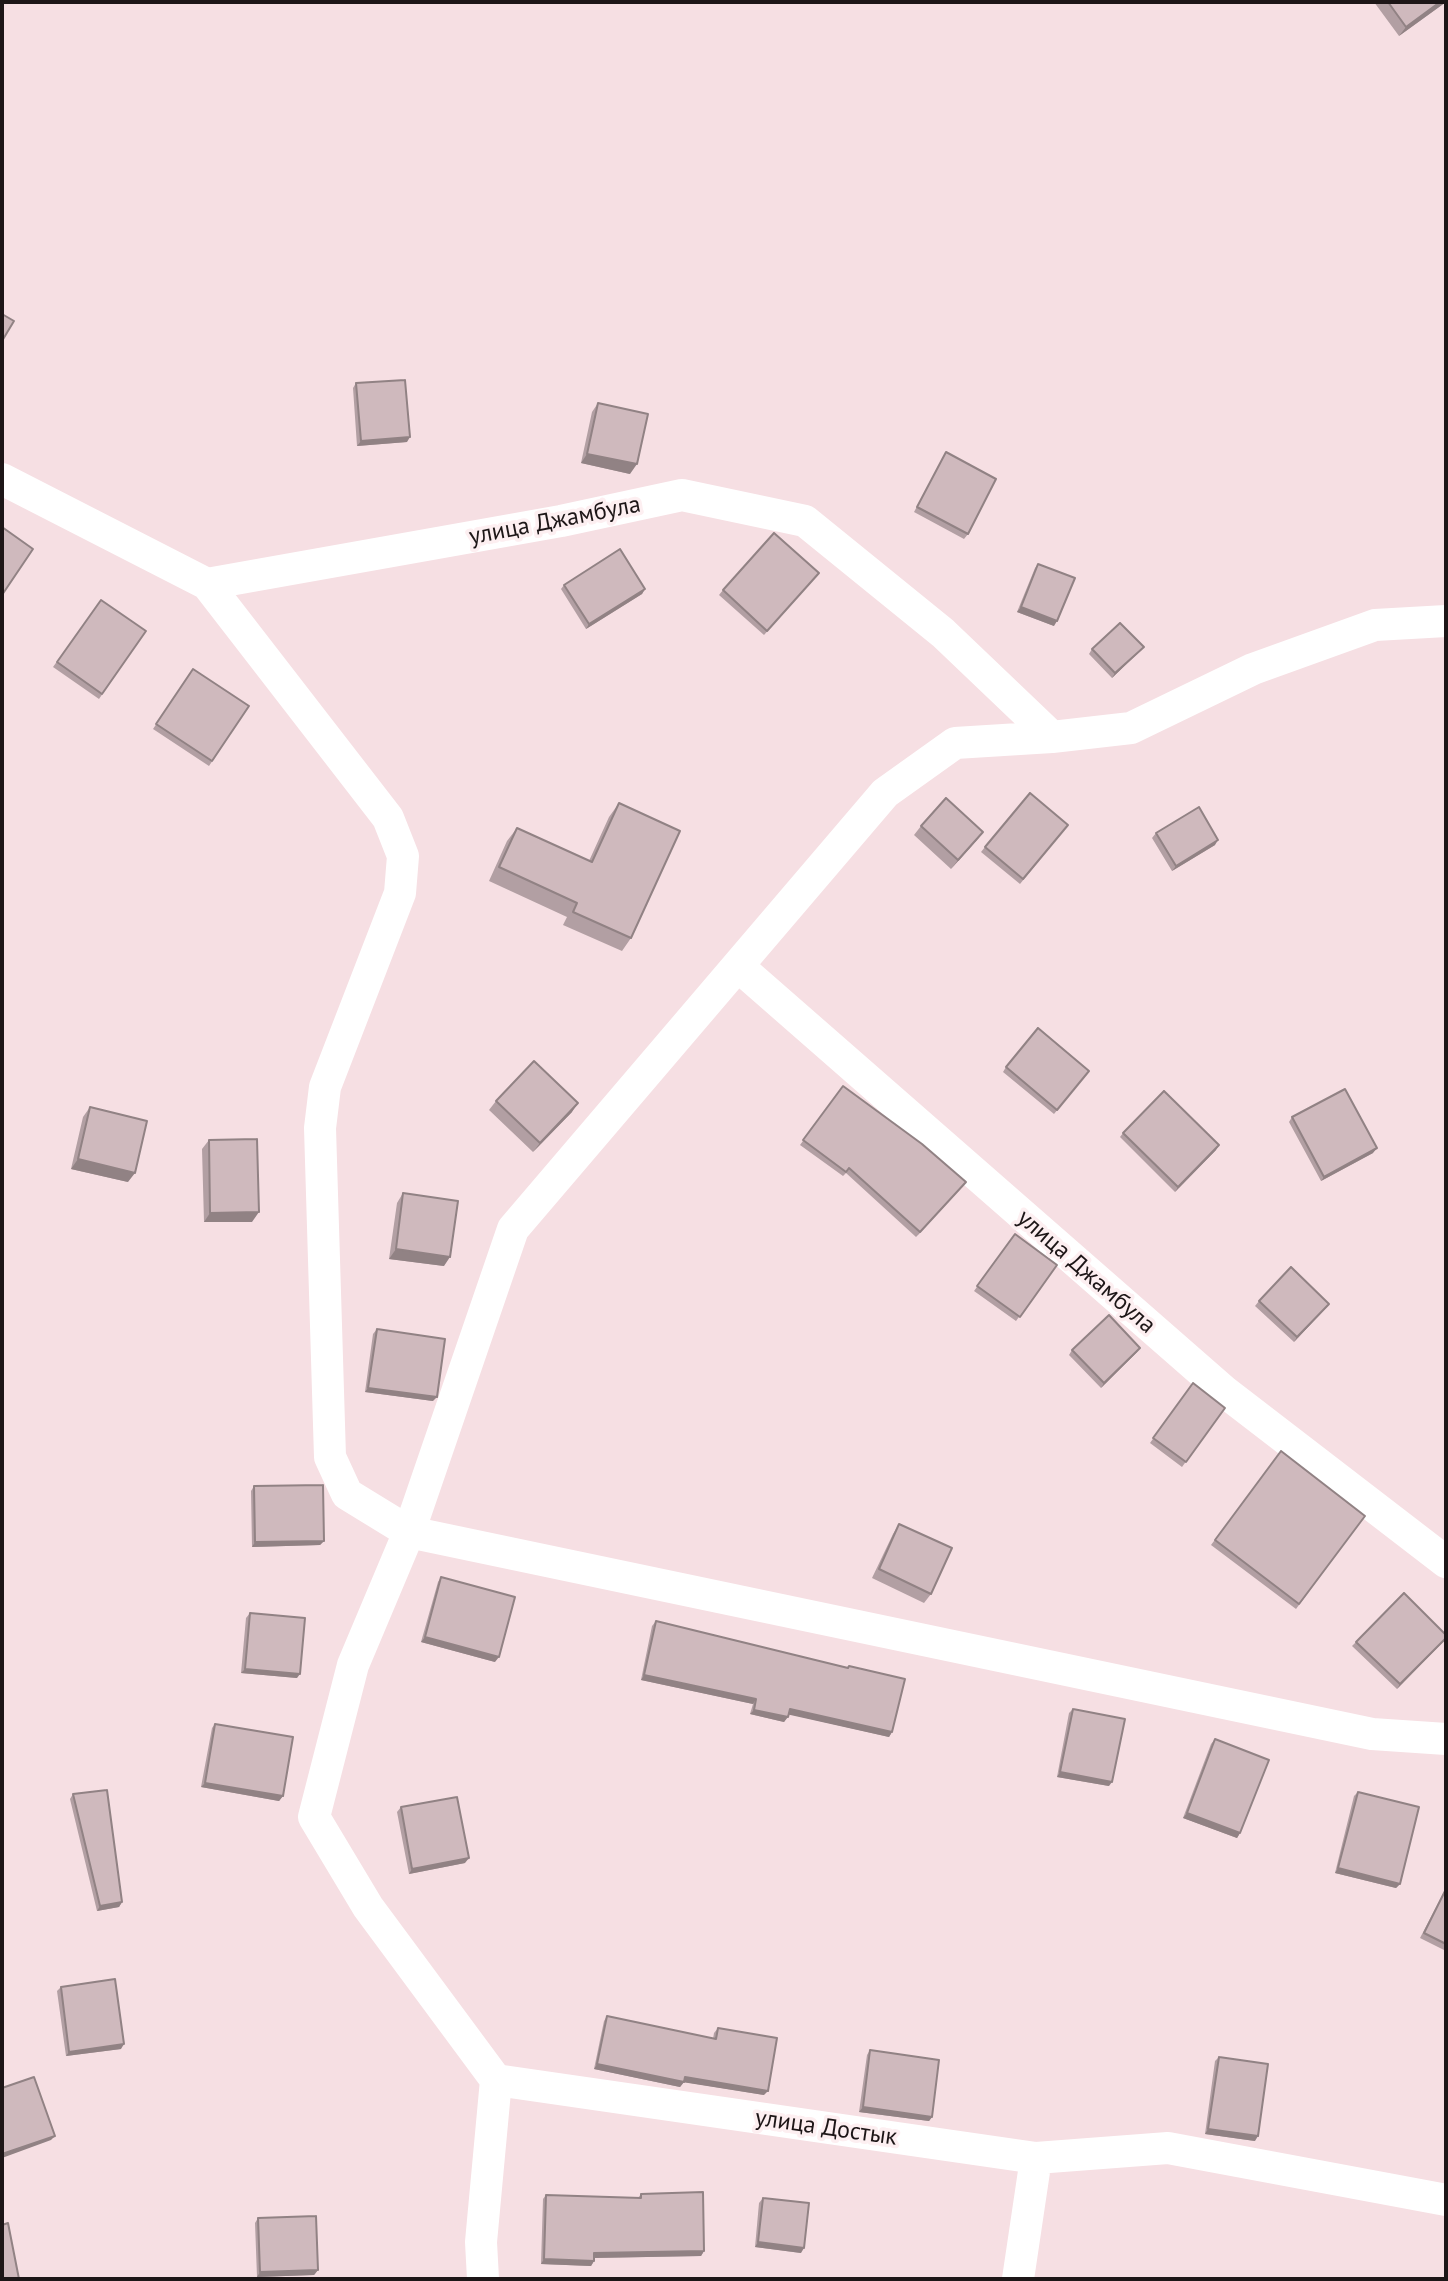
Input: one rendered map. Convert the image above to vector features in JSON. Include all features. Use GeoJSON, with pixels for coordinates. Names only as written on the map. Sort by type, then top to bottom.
{"type":"FeatureCollection","features":[{"type":"Feature","properties":{"kind":"street"},"geometry":{"type":"LineString","coordinates":[[2,479],[207,584],[388,818],[403,856],[400,893],[325,1087],[320,1128],[330,1457],[347,1494],[409,1532],[1372,1734],[1446,1739]]}},
{"type":"Feature","properties":{"kind":"street","name":"улица Джамбула"},"geometry":{"type":"LineString","coordinates":[[207,584],[561,522],[682,495],[805,521],[943,633],[1052,737]]}},
{"type":"Feature","properties":{"kind":"street"},"geometry":{"type":"LineString","coordinates":[[483,2279],[481,2242],[496,2080],[368,1907],[314,1818],[353,1665],[409,1532],[513,1229],[885,793],[955,743],[1052,737],[1132,728],[1253,669],[1375,625],[1446,621]]}},
{"type":"Feature","properties":{"kind":"street","name":"улица Джамбула"},"geometry":{"type":"LineString","coordinates":[[738,967],[1225,1392],[1446,1562]]}},
{"type":"Feature","properties":{"kind":"street","name":"улица Достык"},"geometry":{"type":"LineString","coordinates":[[496,2080],[1035,2158],[1168,2148],[1446,2200]]}},
{"type":"Feature","properties":{"kind":"street"},"geometry":{"type":"LineString","coordinates":[[1018,2279],[1035,2158]]}},
{"type":"Feature","properties":{"kind":"building"},"geometry":{"type":"Polygon","coordinates":[[[1388,2],[1440,2],[1406,27],[1388,2]]]}},
{"type":"Feature","properties":{"kind":"building"},"geometry":{"type":"Polygon","coordinates":[[[2,314],[14,321],[2,341],[2,314]]]}},
{"type":"Feature","properties":{"kind":"building"},"geometry":{"type":"Polygon","coordinates":[[[405,380],[410,437],[361,441],[356,383],[405,380]]]}},
{"type":"Feature","properties":{"kind":"building"},"geometry":{"type":"Polygon","coordinates":[[[598,403],[648,414],[637,464],[587,454],[598,403]]]}},
{"type":"Feature","properties":{"kind":"building"},"geometry":{"type":"Polygon","coordinates":[[[946,452],[996,479],[968,534],[917,507],[946,452]]]}},
{"type":"Feature","properties":{"kind":"building"},"geometry":{"type":"Polygon","coordinates":[[[2,527],[33,549],[2,595],[2,527]]]}},
{"type":"Feature","properties":{"kind":"building"},"geometry":{"type":"Polygon","coordinates":[[[774,533],[819,573],[767,631],[723,590],[774,533]]]}},
{"type":"Feature","properties":{"kind":"building"},"geometry":{"type":"Polygon","coordinates":[[[620,549],[645,589],[589,624],[564,585],[620,549]]]}},
{"type":"Feature","properties":{"kind":"building"},"geometry":{"type":"Polygon","coordinates":[[[1038,564],[1075,578],[1057,621],[1021,607],[1038,564]]]}},
{"type":"Feature","properties":{"kind":"building"},"geometry":{"type":"Polygon","coordinates":[[[101,600],[146,631],[102,694],[57,662],[101,600]]]}},
{"type":"Feature","properties":{"kind":"building"},"geometry":{"type":"Polygon","coordinates":[[[1120,623],[1144,647],[1115,673],[1092,649],[1120,623]]]}},
{"type":"Feature","properties":{"kind":"building"},"geometry":{"type":"Polygon","coordinates":[[[193,669],[249,706],[212,761],[156,724],[193,669]]]}},
{"type":"Feature","properties":{"kind":"building"},"geometry":{"type":"Polygon","coordinates":[[[1030,793],[1068,825],[1023,879],[985,847],[1030,793]]]}},
{"type":"Feature","properties":{"kind":"building"},"geometry":{"type":"Polygon","coordinates":[[[946,798],[983,832],[958,860],[921,826],[946,798]]]}},
{"type":"Feature","properties":{"kind":"building"},"geometry":{"type":"Polygon","coordinates":[[[619,803],[680,831],[631,938],[573,912],[577,903],[499,867],[517,828],[592,862],[619,803]]]}},
{"type":"Feature","properties":{"kind":"building"},"geometry":{"type":"Polygon","coordinates":[[[1199,807],[1218,840],[1176,866],[1156,833],[1199,807]]]}},
{"type":"Feature","properties":{"kind":"building"},"geometry":{"type":"Polygon","coordinates":[[[1038,1028],[1089,1071],[1057,1110],[1006,1067],[1038,1028]]]}},
{"type":"Feature","properties":{"kind":"building"},"geometry":{"type":"Polygon","coordinates":[[[534,1061],[578,1103],[540,1143],[496,1101],[534,1061]]]}},
{"type":"Feature","properties":{"kind":"building"},"geometry":{"type":"Polygon","coordinates":[[[843,1086],[922,1144],[966,1182],[920,1232],[849,1168],[846,1172],[803,1140],[843,1086]]]}},
{"type":"Feature","properties":{"kind":"building"},"geometry":{"type":"Polygon","coordinates":[[[1345,1089],[1377,1148],[1324,1177],[1292,1117],[1345,1089]]]}},
{"type":"Feature","properties":{"kind":"building"},"geometry":{"type":"Polygon","coordinates":[[[1164,1091],[1219,1145],[1178,1187],[1123,1133],[1164,1091]]]}},
{"type":"Feature","properties":{"kind":"building"},"geometry":{"type":"Polygon","coordinates":[[[90,1107],[147,1121],[135,1173],[78,1159],[90,1107]]]}},
{"type":"Feature","properties":{"kind":"building"},"geometry":{"type":"Polygon","coordinates":[[[257,1139],[259,1212],[210,1213],[209,1140],[257,1139]]]}},
{"type":"Feature","properties":{"kind":"building"},"geometry":{"type":"Polygon","coordinates":[[[403,1193],[458,1201],[450,1257],[396,1249],[403,1193]]]}},
{"type":"Feature","properties":{"kind":"building"},"geometry":{"type":"Polygon","coordinates":[[[1015,1234],[1057,1265],[1020,1317],[977,1286],[1015,1234]]]}},
{"type":"Feature","properties":{"kind":"building"},"geometry":{"type":"Polygon","coordinates":[[[1291,1267],[1329,1304],[1297,1337],[1259,1301],[1291,1267]]]}},
{"type":"Feature","properties":{"kind":"building"},"geometry":{"type":"Polygon","coordinates":[[[1109,1315],[1140,1348],[1104,1383],[1072,1350],[1109,1315]]]}},
{"type":"Feature","properties":{"kind":"building"},"geometry":{"type":"Polygon","coordinates":[[[377,1329],[445,1339],[437,1397],[368,1388],[377,1329]]]}},
{"type":"Feature","properties":{"kind":"building"},"geometry":{"type":"Polygon","coordinates":[[[1193,1383],[1225,1408],[1186,1462],[1153,1438],[1193,1383]]]}},
{"type":"Feature","properties":{"kind":"building"},"geometry":{"type":"Polygon","coordinates":[[[1281,1451],[1365,1516],[1299,1604],[1215,1540],[1281,1451]]]}},
{"type":"Feature","properties":{"kind":"building"},"geometry":{"type":"Polygon","coordinates":[[[323,1485],[324,1541],[255,1542],[254,1486],[323,1485]]]}},
{"type":"Feature","properties":{"kind":"building"},"geometry":{"type":"Polygon","coordinates":[[[899,1524],[952,1548],[931,1594],[879,1569],[899,1524]]]}},
{"type":"Feature","properties":{"kind":"building"},"geometry":{"type":"Polygon","coordinates":[[[441,1577],[515,1597],[499,1657],[425,1637],[441,1577]]]}},
{"type":"Feature","properties":{"kind":"building"},"geometry":{"type":"Polygon","coordinates":[[[1404,1593],[1446,1638],[1400,1684],[1356,1642],[1404,1593]]]}},
{"type":"Feature","properties":{"kind":"building"},"geometry":{"type":"Polygon","coordinates":[[[250,1613],[305,1618],[300,1674],[245,1669],[250,1613]]]}},
{"type":"Feature","properties":{"kind":"building"},"geometry":{"type":"Polygon","coordinates":[[[656,1621],[848,1668],[849,1666],[905,1679],[892,1732],[790,1709],[788,1717],[754,1710],[756,1699],[644,1675],[656,1621]]]}},
{"type":"Feature","properties":{"kind":"building"},"geometry":{"type":"Polygon","coordinates":[[[1073,1709],[1125,1719],[1112,1782],[1060,1772],[1073,1709]]]}},
{"type":"Feature","properties":{"kind":"building"},"geometry":{"type":"Polygon","coordinates":[[[215,1724],[293,1737],[283,1796],[205,1783],[215,1724]]]}},
{"type":"Feature","properties":{"kind":"building"},"geometry":{"type":"Polygon","coordinates":[[[1215,1739],[1269,1760],[1240,1833],[1187,1813],[1215,1739]]]}},
{"type":"Feature","properties":{"kind":"building"},"geometry":{"type":"Polygon","coordinates":[[[107,1790],[122,1902],[100,1906],[73,1794],[107,1790]]]}},
{"type":"Feature","properties":{"kind":"building"},"geometry":{"type":"Polygon","coordinates":[[[1358,1792],[1419,1807],[1400,1884],[1338,1868],[1358,1792]]]}},
{"type":"Feature","properties":{"kind":"building"},"geometry":{"type":"Polygon","coordinates":[[[457,1797],[469,1858],[412,1869],[401,1807],[457,1797]]]}},
{"type":"Feature","properties":{"kind":"building"},"geometry":{"type":"Polygon","coordinates":[[[1446,1889],[1446,1944],[1424,1933],[1446,1889]]]}},
{"type":"Feature","properties":{"kind":"building"},"geometry":{"type":"Polygon","coordinates":[[[115,1979],[124,2044],[69,2052],[61,1987],[115,1979]]]}},
{"type":"Feature","properties":{"kind":"building"},"geometry":{"type":"Polygon","coordinates":[[[607,2016],[716,2039],[718,2028],[777,2038],[768,2091],[685,2077],[684,2082],[597,2064],[607,2016]]]}},
{"type":"Feature","properties":{"kind":"building"},"geometry":{"type":"Polygon","coordinates":[[[870,2050],[939,2060],[932,2117],[863,2107],[870,2050]]]}},
{"type":"Feature","properties":{"kind":"building"},"geometry":{"type":"Polygon","coordinates":[[[1219,2057],[1268,2064],[1258,2136],[1208,2129],[1219,2057]]]}},
{"type":"Feature","properties":{"kind":"building"},"geometry":{"type":"Polygon","coordinates":[[[34,2077],[55,2136],[2,2154],[2,2088],[34,2077]]]}},
{"type":"Feature","properties":{"kind":"building"},"geometry":{"type":"Polygon","coordinates":[[[703,2192],[704,2251],[594,2253],[594,2261],[544,2259],[546,2195],[641,2198],[641,2194],[703,2192]]]}},
{"type":"Feature","properties":{"kind":"building"},"geometry":{"type":"Polygon","coordinates":[[[763,2198],[809,2203],[804,2248],[758,2242],[763,2198]]]}},
{"type":"Feature","properties":{"kind":"building"},"geometry":{"type":"Polygon","coordinates":[[[316,2216],[318,2270],[260,2272],[258,2218],[316,2216]]]}},
{"type":"Feature","properties":{"kind":"building"},"geometry":{"type":"Polygon","coordinates":[[[8,2223],[19,2279],[2,2279],[2,2225],[8,2223]]]}}]}
